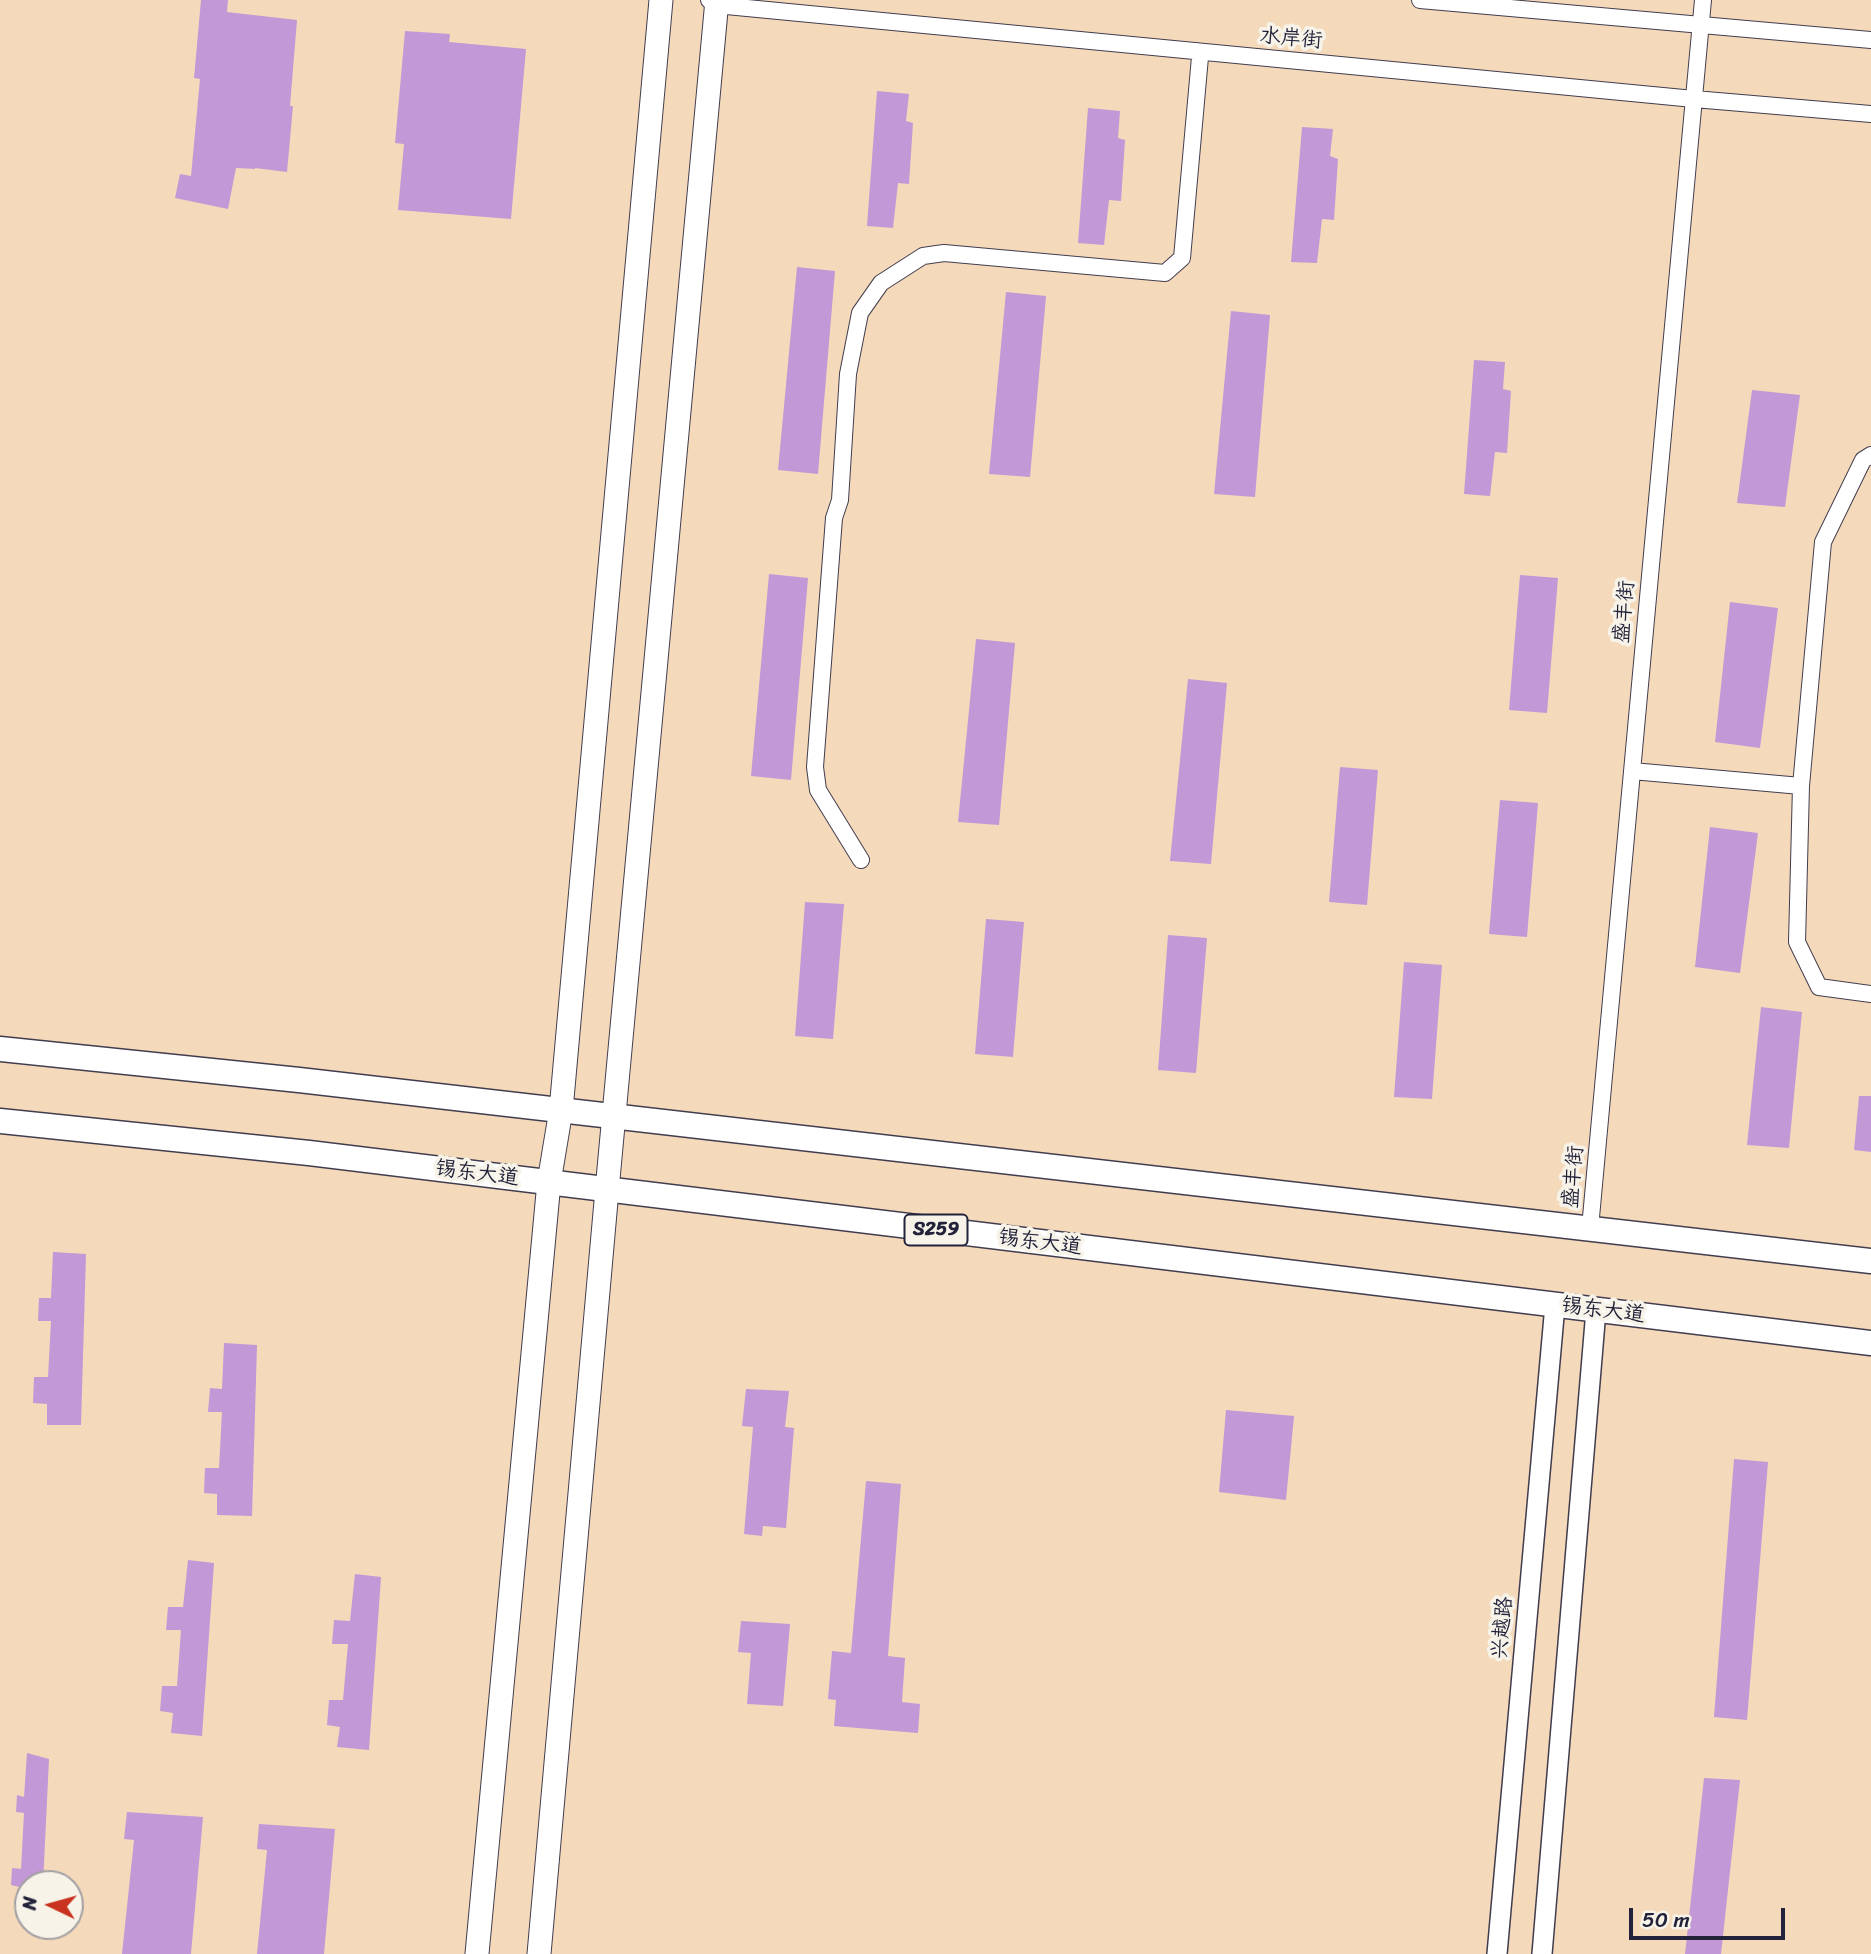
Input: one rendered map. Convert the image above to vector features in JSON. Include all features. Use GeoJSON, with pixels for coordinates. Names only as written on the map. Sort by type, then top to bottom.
{"type":"FeatureCollection","features":[{"type":"Feature","properties":{"kind":"main road"},"geometry":{"type":"LineString","coordinates":[[477,1954],[549,1182],[561,1110],[662,0]]}},
{"type":"Feature","properties":{"kind":"main road"},"geometry":{"type":"LineString","coordinates":[[539,1954],[714,2]]}},
{"type":"Feature","properties":{"kind":"main road"},"geometry":{"type":"LineString","coordinates":[[0,1049],[561,1110],[1871,1261]]}},
{"type":"Feature","properties":{"kind":"main road","name":"锡东大道"},"geometry":{"type":"LineString","coordinates":[[0,1121],[309,1153],[1871,1343]]}},
{"type":"Feature","properties":{"kind":"street"},"geometry":{"type":"LineString","coordinates":[[1420,0],[1871,40]]}},
{"type":"Feature","properties":{"kind":"street","name":"盛丰街"},"geometry":{"type":"LineString","coordinates":[[1590,1228],[1703,0]]}},
{"type":"Feature","properties":{"kind":"street","name":"水岸街"},"geometry":{"type":"LineString","coordinates":[[714,2],[1197,51],[1871,114]]}},
{"type":"Feature","properties":{"kind":"street"},"geometry":{"type":"LineString","coordinates":[[861,860],[818,790],[815,767],[834,518],[840,499],[848,374],[860,313],[881,283],[923,256],[944,253],[1165,273],[1182,258],[1200,57],[1197,51]]}},
{"type":"Feature","properties":{"kind":"street"},"geometry":{"type":"LineString","coordinates":[[1871,455],[1863,460],[1823,542],[1801,786],[1797,942],[1819,987],[1871,994]]}},
{"type":"Feature","properties":{"kind":"street"},"geometry":{"type":"LineString","coordinates":[[1632,771],[1801,786]]}},
{"type":"Feature","properties":{"kind":"street","name":"兴越路"},"geometry":{"type":"LineString","coordinates":[[1497,1954],[1555,1305]]}},
{"type":"Feature","properties":{"kind":"street"},"geometry":{"type":"LineString","coordinates":[[1542,1954],[1596,1310]]}},
{"type":"Feature","properties":{"kind":"building"},"geometry":{"type":"Polygon","coordinates":[[[201,0],[228,0],[227,12],[297,20],[287,172],[236,168],[228,209],[175,198],[180,174],[191,176],[200,79],[194,78],[201,0]]]}},
{"type":"Feature","properties":{"kind":"building"},"geometry":{"type":"Polygon","coordinates":[[[405,31],[450,34],[449,42],[526,49],[511,219],[398,210],[404,144],[395,143],[405,31]]]}},
{"type":"Feature","properties":{"kind":"building"},"geometry":{"type":"Polygon","coordinates":[[[877,91],[909,94],[906,121],[913,123],[909,184],[898,183],[893,228],[867,226],[877,91]]]}},
{"type":"Feature","properties":{"kind":"building"},"geometry":{"type":"Polygon","coordinates":[[[1088,108],[1120,111],[1118,138],[1125,140],[1121,201],[1109,200],[1104,245],[1078,243],[1088,108]]]}},
{"type":"Feature","properties":{"kind":"building"},"geometry":{"type":"Polygon","coordinates":[[[1302,127],[1333,129],[1330,156],[1338,159],[1334,220],[1322,219],[1317,263],[1291,262],[1302,127]]]}},
{"type":"Feature","properties":{"kind":"building"},"geometry":{"type":"Polygon","coordinates":[[[797,267],[835,271],[818,474],[778,470],[797,267]]]}},
{"type":"Feature","properties":{"kind":"building"},"geometry":{"type":"Polygon","coordinates":[[[1006,292],[1046,296],[1030,477],[989,474],[1006,292]]]}},
{"type":"Feature","properties":{"kind":"building"},"geometry":{"type":"Polygon","coordinates":[[[1231,311],[1270,315],[1255,497],[1214,494],[1231,311]]]}},
{"type":"Feature","properties":{"kind":"building"},"geometry":{"type":"Polygon","coordinates":[[[1474,360],[1505,362],[1503,389],[1511,391],[1507,453],[1495,452],[1490,496],[1464,494],[1474,360]]]}},
{"type":"Feature","properties":{"kind":"building"},"geometry":{"type":"Polygon","coordinates":[[[1752,390],[1800,395],[1785,507],[1737,503],[1752,390]]]}},
{"type":"Feature","properties":{"kind":"building"},"geometry":{"type":"Polygon","coordinates":[[[769,574],[808,578],[791,780],[751,776],[769,574]]]}},
{"type":"Feature","properties":{"kind":"building"},"geometry":{"type":"Polygon","coordinates":[[[1520,575],[1558,578],[1547,713],[1509,710],[1520,575]]]}},
{"type":"Feature","properties":{"kind":"building"},"geometry":{"type":"Polygon","coordinates":[[[1730,602],[1778,608],[1760,748],[1715,742],[1730,602]]]}},
{"type":"Feature","properties":{"kind":"building"},"geometry":{"type":"Polygon","coordinates":[[[976,639],[1015,643],[999,825],[958,822],[976,639]]]}},
{"type":"Feature","properties":{"kind":"building"},"geometry":{"type":"Polygon","coordinates":[[[1188,679],[1227,683],[1211,864],[1170,861],[1188,679]]]}},
{"type":"Feature","properties":{"kind":"building"},"geometry":{"type":"Polygon","coordinates":[[[1340,767],[1378,770],[1367,905],[1329,902],[1340,767]]]}},
{"type":"Feature","properties":{"kind":"building"},"geometry":{"type":"Polygon","coordinates":[[[1500,800],[1538,803],[1527,937],[1489,934],[1500,800]]]}},
{"type":"Feature","properties":{"kind":"building"},"geometry":{"type":"Polygon","coordinates":[[[1710,827],[1758,833],[1740,973],[1695,967],[1710,827]]]}},
{"type":"Feature","properties":{"kind":"building"},"geometry":{"type":"Polygon","coordinates":[[[805,902],[844,904],[833,1039],[795,1036],[805,902]]]}},
{"type":"Feature","properties":{"kind":"building"},"geometry":{"type":"Polygon","coordinates":[[[986,919],[1024,922],[1013,1057],[975,1054],[986,919]]]}},
{"type":"Feature","properties":{"kind":"building"},"geometry":{"type":"Polygon","coordinates":[[[1168,935],[1207,938],[1196,1073],[1158,1070],[1168,935]]]}},
{"type":"Feature","properties":{"kind":"building"},"geometry":{"type":"Polygon","coordinates":[[[1404,962],[1442,965],[1432,1099],[1394,1097],[1404,962]]]}},
{"type":"Feature","properties":{"kind":"building"},"geometry":{"type":"Polygon","coordinates":[[[1761,1007],[1802,1012],[1789,1148],[1747,1145],[1761,1007]]]}},
{"type":"Feature","properties":{"kind":"building"},"geometry":{"type":"Polygon","coordinates":[[[1859,1096],[1871,1096],[1871,1152],[1854,1150],[1859,1096]]]}},
{"type":"Feature","properties":{"kind":"building"},"geometry":{"type":"Polygon","coordinates":[[[53,1252],[86,1254],[81,1425],[47,1425],[47,1404],[33,1403],[34,1377],[48,1377],[51,1321],[38,1321],[39,1298],[51,1298],[53,1252]]]}},
{"type":"Feature","properties":{"kind":"building"},"geometry":{"type":"Polygon","coordinates":[[[224,1343],[257,1345],[252,1516],[217,1515],[217,1494],[204,1493],[205,1468],[219,1468],[222,1412],[208,1412],[210,1388],[222,1389],[224,1343]]]}},
{"type":"Feature","properties":{"kind":"building"},"geometry":{"type":"Polygon","coordinates":[[[746,1389],[789,1391],[785,1427],[794,1428],[786,1528],[763,1526],[762,1536],[744,1534],[753,1427],[742,1426],[746,1389]]]}},
{"type":"Feature","properties":{"kind":"building"},"geometry":{"type":"Polygon","coordinates":[[[1226,1410],[1294,1416],[1286,1500],[1219,1492],[1226,1410]]]}},
{"type":"Feature","properties":{"kind":"building"},"geometry":{"type":"Polygon","coordinates":[[[1734,1459],[1768,1462],[1747,1720],[1714,1717],[1734,1459]]]}},
{"type":"Feature","properties":{"kind":"building"},"geometry":{"type":"Polygon","coordinates":[[[866,1481],[901,1484],[888,1656],[905,1658],[902,1702],[920,1704],[918,1733],[834,1726],[836,1700],[828,1699],[832,1651],[851,1653],[866,1481]]]}},
{"type":"Feature","properties":{"kind":"building"},"geometry":{"type":"Polygon","coordinates":[[[188,1560],[214,1563],[202,1736],[171,1733],[173,1713],[160,1711],[162,1686],[177,1686],[181,1630],[166,1630],[168,1607],[183,1607],[188,1560]]]}},
{"type":"Feature","properties":{"kind":"building"},"geometry":{"type":"Polygon","coordinates":[[[355,1574],[381,1577],[369,1750],[337,1747],[340,1727],[327,1725],[329,1700],[343,1700],[348,1644],[332,1644],[334,1620],[350,1621],[355,1574]]]}},
{"type":"Feature","properties":{"kind":"building"},"geometry":{"type":"Polygon","coordinates":[[[741,1621],[790,1624],[783,1706],[747,1704],[751,1653],[738,1652],[741,1621]]]}},
{"type":"Feature","properties":{"kind":"building"},"geometry":{"type":"Polygon","coordinates":[[[27,1753],[49,1759],[44,1870],[14,1870],[14,1886],[11,1885],[12,1868],[21,1869],[24,1813],[16,1812],[17,1795],[24,1797],[27,1753]]]}},
{"type":"Feature","properties":{"kind":"building"},"geometry":{"type":"Polygon","coordinates":[[[1704,1778],[1740,1780],[1721,1954],[1685,1954],[1704,1778]]]}},
{"type":"Feature","properties":{"kind":"building"},"geometry":{"type":"Polygon","coordinates":[[[127,1812],[203,1817],[191,1954],[122,1954],[134,1840],[124,1839],[127,1812]]]}},
{"type":"Feature","properties":{"kind":"building"},"geometry":{"type":"Polygon","coordinates":[[[259,1824],[335,1829],[324,1954],[257,1954],[267,1850],[257,1849],[259,1824]]]}}]}
